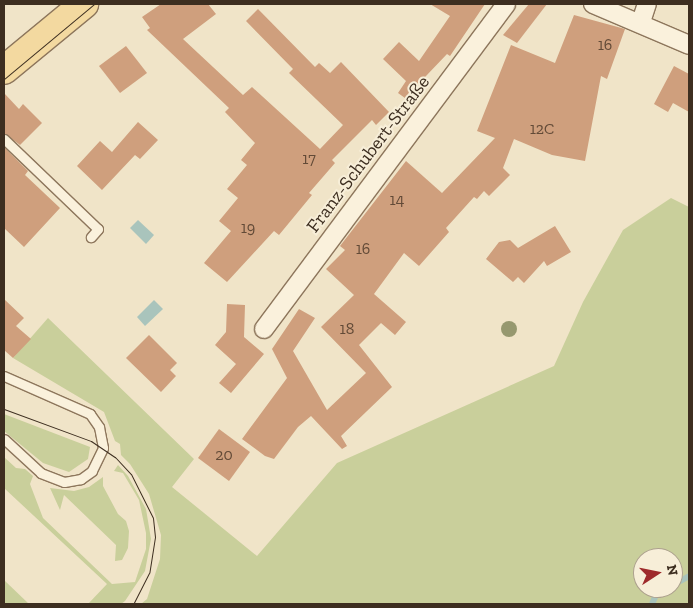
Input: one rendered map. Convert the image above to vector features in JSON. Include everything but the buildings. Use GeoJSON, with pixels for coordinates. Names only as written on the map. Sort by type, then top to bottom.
{"type":"FeatureCollection","features":[{"type":"Feature","properties":{"kind":"main road"},"geometry":{"type":"LineString","coordinates":[[4,70],[84,4]]}},
{"type":"Feature","properties":{"kind":"street","name":"Franz-Schubert-Straße"},"geometry":{"type":"LineString","coordinates":[[264,329],[506,4]]}},
{"type":"Feature","properties":{"kind":"street"},"geometry":{"type":"LineString","coordinates":[[594,4],[641,22],[689,45]]}},
{"type":"Feature","properties":{"kind":"street"},"geometry":{"type":"LineString","coordinates":[[641,22],[647,4]]}},
{"type":"Feature","properties":{"kind":"lane"},"geometry":{"type":"LineString","coordinates":[[4,139],[98,229],[91,238]]}},
{"type":"Feature","properties":{"kind":"lane"},"geometry":{"type":"LineString","coordinates":[[4,376],[90,414],[99,427],[103,448],[92,471],[81,479],[64,482],[41,473],[4,439]]}},
{"type":"Feature","properties":{"kind":"green space"},"geometry":{"type":"Polygon","coordinates":[[[671,198],[689,207],[689,604],[141,604],[147,599],[160,559],[161,535],[149,494],[130,464],[121,455],[120,444],[115,441],[104,412],[13,358],[48,318],[194,459],[172,487],[257,556],[337,463],[554,366],[583,302],[623,230],[671,198]]]}},
{"type":"Feature","properties":{"kind":"green space"},"geometry":{"type":"Polygon","coordinates":[[[4,414],[90,447],[88,459],[69,472],[43,463],[4,431],[4,414]]]}},
{"type":"Feature","properties":{"kind":"green space"},"geometry":{"type":"Polygon","coordinates":[[[4,457],[16,468],[25,469],[33,476],[30,484],[43,518],[112,584],[135,582],[146,549],[146,533],[139,500],[123,473],[114,471],[118,465],[128,476],[146,509],[151,539],[145,571],[125,601],[121,604],[88,604],[107,584],[4,488],[4,457]]]}},
{"type":"Feature","properties":{"kind":"green space"},"geometry":{"type":"Polygon","coordinates":[[[103,477],[103,486],[118,514],[126,521],[129,531],[128,548],[122,560],[115,561],[116,545],[64,495],[60,510],[50,488],[74,491],[89,487],[103,477]]]}},
{"type":"Feature","properties":{"kind":"green space"},"geometry":{"type":"Polygon","coordinates":[[[4,580],[29,604],[4,604],[4,580]]]}},
{"type":"Feature","properties":{"kind":"water"},"geometry":{"type":"Polygon","coordinates":[[[138,220],[154,235],[146,244],[130,228],[138,220]]]}},
{"type":"Feature","properties":{"kind":"water"},"geometry":{"type":"Polygon","coordinates":[[[154,300],[163,309],[145,326],[137,317],[154,300]]]}},
{"type":"Feature","properties":{"kind":"waterway"},"geometry":{"type":"LineString","coordinates":[[683,579],[689,576]]}},
{"type":"Feature","properties":{"kind":"waterway"},"geometry":{"type":"LineString","coordinates":[[652,604],[655,598]]}},
{"type":"Feature","properties":{"kind":"tram line"},"geometry":{"type":"LineString","coordinates":[[4,79],[94,4]]}},
{"type":"Feature","properties":{"kind":"tram line"},"geometry":{"type":"LineString","coordinates":[[4,409],[91,441],[115,457],[131,474],[153,518],[155,537],[149,573],[133,604]]}}]}
